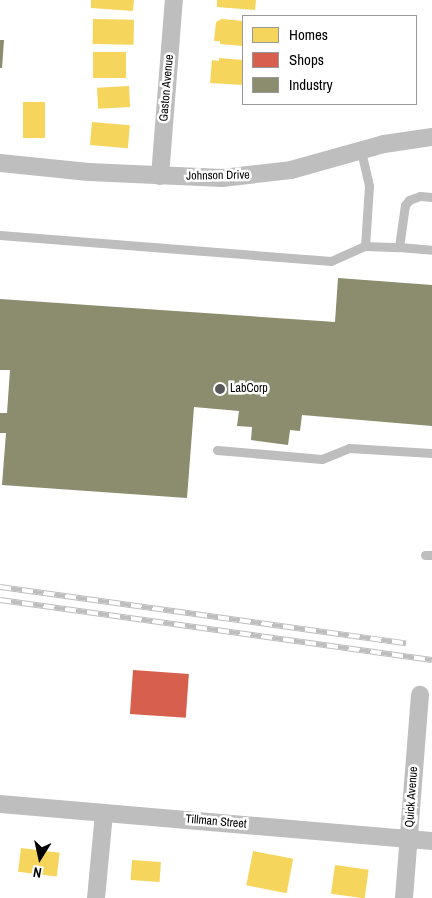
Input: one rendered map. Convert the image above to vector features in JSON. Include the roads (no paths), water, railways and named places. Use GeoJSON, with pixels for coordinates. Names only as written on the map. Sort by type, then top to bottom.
{"type":"FeatureCollection","features":[{"type":"Feature","properties":{"kind":"street","name":"Gaston Avenue"},"geometry":{"type":"LineString","coordinates":[[160,176],[174,0]]}},
{"type":"Feature","properties":{"kind":"street","name":"Johnson Drive"},"geometry":{"type":"LineString","coordinates":[[0,163],[160,176],[264,175],[361,151],[432,137]]}},
{"type":"Feature","properties":{"kind":"street","name":"Quick Avenue"},"geometry":{"type":"LineString","coordinates":[[404,898],[420,695]]}},
{"type":"Feature","properties":{"kind":"street","name":"Tillman Street"},"geometry":{"type":"LineString","coordinates":[[0,804],[432,841]]}},
{"type":"Feature","properties":{"kind":"street"},"geometry":{"type":"LineString","coordinates":[[96,898],[104,813]]}},
{"type":"Feature","properties":{"kind":"lane"},"geometry":{"type":"LineString","coordinates":[[361,151],[368,186],[365,246]]}},
{"type":"Feature","properties":{"kind":"lane"},"geometry":{"type":"LineString","coordinates":[[399,247],[405,205],[409,200],[420,196],[432,197]]}},
{"type":"Feature","properties":{"kind":"lane"},"geometry":{"type":"LineString","coordinates":[[0,235],[331,262],[365,246],[432,250]]}},
{"type":"Feature","properties":{"kind":"lane"},"geometry":{"type":"LineString","coordinates":[[217,450],[322,459],[350,448],[432,453]]}},
{"type":"Feature","properties":{"kind":"railway"},"geometry":{"type":"LineString","coordinates":[[0,587],[406,643]]}},
{"type":"Feature","properties":{"kind":"railway"},"geometry":{"type":"LineString","coordinates":[[0,600],[432,660]]}},
{"type":"Feature","properties":{"kind":"place","name":"LabCorp"},"geometry":{"type":"Point","coordinates":[220,389]}}]}
